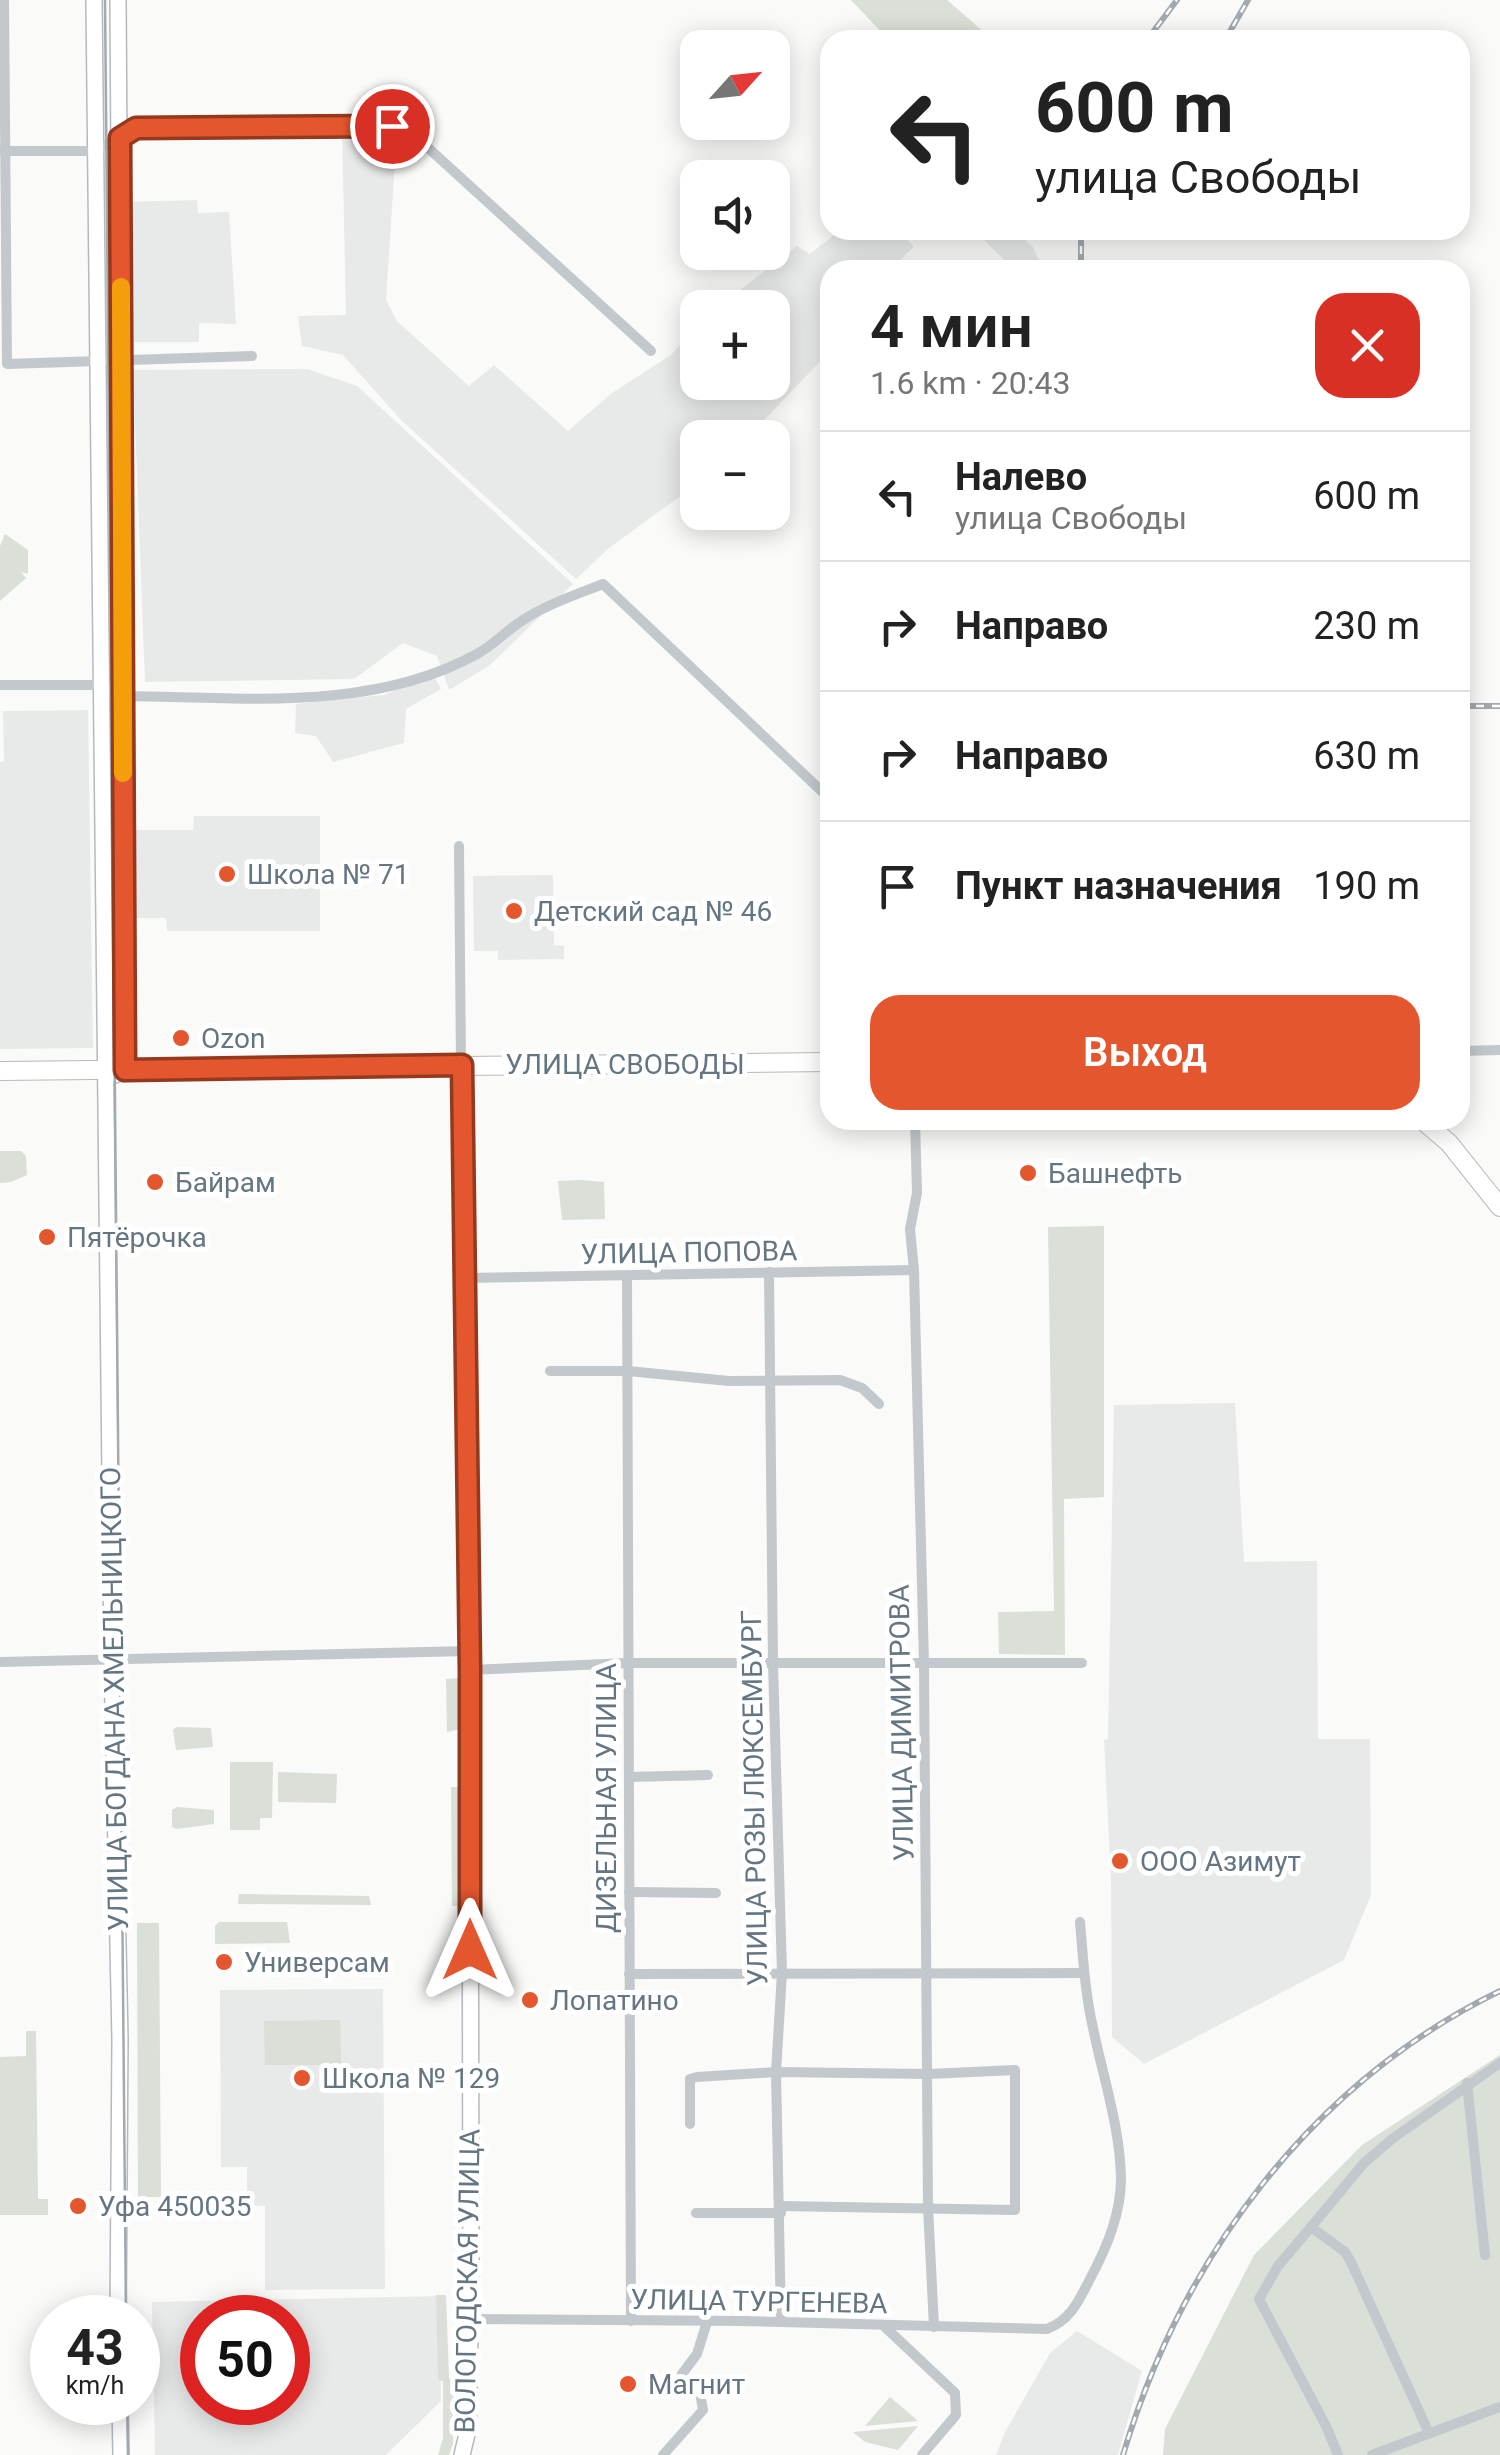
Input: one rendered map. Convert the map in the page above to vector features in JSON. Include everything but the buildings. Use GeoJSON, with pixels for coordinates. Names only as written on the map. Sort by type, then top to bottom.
{"type":"FeatureCollection","features":[{"type":"Feature","properties":{"kind":"main road","name":"УЛИЦА БОГДАНА ХМЕЛЬНИЦКОГО"},"geometry":{"type":"LineString","coordinates":[[94,0],[112,1660],[120,2039],[118,2295]]}},
{"type":"Feature","properties":{"kind":"main road"},"geometry":{"type":"LineString","coordinates":[[118,0],[125,1070]]}},
{"type":"Feature","properties":{"kind":"main road","name":"УЛИЦА СВОБОДЫ"},"geometry":{"type":"LineString","coordinates":[[0,1071],[105,1076],[125,1070],[820,1062]]}},
{"type":"Feature","properties":{"kind":"main road","name":"ВОЛОГОДСКАЯ УЛИЦА"},"geometry":{"type":"LineString","coordinates":[[462,1065],[470,1670],[470,2319],[468,2430],[462,2455]]}},
{"type":"Feature","properties":{"kind":"main road"},"geometry":{"type":"LineString","coordinates":[[1434,1130],[1500,1206]]}},
{"type":"Feature","properties":{"kind":"main road"},"geometry":{"type":"LineString","coordinates":[[120,2425],[121,2455]]}},
{"type":"Feature","properties":{"kind":"street"},"geometry":{"type":"LineString","coordinates":[[4,0],[2,151],[7,364],[252,356]]}},
{"type":"Feature","properties":{"kind":"street"},"geometry":{"type":"LineString","coordinates":[[2,151],[95,151],[136,128],[404,126],[651,350]]}},
{"type":"Feature","properties":{"kind":"street"},"geometry":{"type":"LineString","coordinates":[[0,684],[102,685],[122,696],[283,698],[364,694],[410,681],[477,654],[520,622],[604,584],[820,789]]}},
{"type":"Feature","properties":{"kind":"street","name":"ВОЛОГОДСКАЯ УЛИЦА"},"geometry":{"type":"LineString","coordinates":[[458,846],[462,1065]]}},
{"type":"Feature","properties":{"kind":"street"},"geometry":{"type":"LineString","coordinates":[[1470,1052],[1500,1050]]}},
{"type":"Feature","properties":{"kind":"street","name":"УЛИЦА ДИМИТРОВА"},"geometry":{"type":"LineString","coordinates":[[915,1130],[917,1193],[910,1228],[924,1663],[928,2207],[934,2327]]}},
{"type":"Feature","properties":{"kind":"street","name":"УЛИЦА ПОПОВА"},"geometry":{"type":"LineString","coordinates":[[465,1278],[914,1270]]}},
{"type":"Feature","properties":{"kind":"street","name":"УЛИЦА РОЗЫ ЛЮКСЕМБУРГ"},"geometry":{"type":"LineString","coordinates":[[769,1272],[773,1663],[782,1973],[776,2072],[781,2322]]}},
{"type":"Feature","properties":{"kind":"street","name":"ДИЗЕЛЬНАЯ УЛИЦА"},"geometry":{"type":"LineString","coordinates":[[627,1276],[631,2320]]}},
{"type":"Feature","properties":{"kind":"street"},"geometry":{"type":"LineString","coordinates":[[550,1372],[628,1371],[729,1381],[840,1380],[862,1388],[880,1404]]}},
{"type":"Feature","properties":{"kind":"street"},"geometry":{"type":"LineString","coordinates":[[0,1662],[469,1651]]}},
{"type":"Feature","properties":{"kind":"street"},"geometry":{"type":"LineString","coordinates":[[470,1670],[628,1663],[1082,1663]]}},
{"type":"Feature","properties":{"kind":"street"},"geometry":{"type":"LineString","coordinates":[[628,1777],[708,1775]]}},
{"type":"Feature","properties":{"kind":"street"},"geometry":{"type":"LineString","coordinates":[[629,1892],[716,1892]]}},
{"type":"Feature","properties":{"kind":"street"},"geometry":{"type":"LineString","coordinates":[[629,1974],[1084,1973],[1080,1922]]}},
{"type":"Feature","properties":{"kind":"street","name":"УЛИЦА ТУРГЕНЕВА"},"geometry":{"type":"LineString","coordinates":[[470,2319],[1047,2329],[1066,2320],[1107,2246],[1121,2180],[1118,2145],[1084,1973]]}},
{"type":"Feature","properties":{"kind":"street"},"geometry":{"type":"LineString","coordinates":[[1338,2455],[1328,2428],[1259,2299],[1278,2266],[1364,2164],[1468,2083],[1500,2063]]}},
{"type":"Feature","properties":{"kind":"street"},"geometry":{"type":"LineString","coordinates":[[690,2124],[690,2079],[776,2072],[929,2074],[1015,2070],[1015,2210],[928,2207],[696,2213]]}},
{"type":"Feature","properties":{"kind":"street"},"geometry":{"type":"LineString","coordinates":[[1468,2083],[1484,2255]]}},
{"type":"Feature","properties":{"kind":"street"},"geometry":{"type":"LineString","coordinates":[[1312,2227],[1345,2252],[1351,2262],[1429,2433]]}},
{"type":"Feature","properties":{"kind":"street"},"geometry":{"type":"LineString","coordinates":[[663,2455],[703,2410],[700,2394],[682,2374],[696,2354],[707,2322]]}},
{"type":"Feature","properties":{"kind":"street"},"geometry":{"type":"LineString","coordinates":[[884,2326],[955,2393],[956,2416],[922,2455]]}},
{"type":"Feature","properties":{"kind":"street"},"geometry":{"type":"LineString","coordinates":[[1372,2455],[1500,2407]]}},
{"type":"Feature","properties":{"kind":"shaded area"},"geometry":{"type":"Polygon","coordinates":[[[851,0],[947,0],[982,30],[880,30],[851,0]]]}},
{"type":"Feature","properties":{"kind":"shaded area"},"geometry":{"type":"Polygon","coordinates":[[[342,129],[397,130],[386,300],[397,321],[469,386],[494,365],[568,431],[612,393],[671,355],[680,345],[680,400],[783,400],[764,420],[680,420],[680,496],[609,548],[576,579],[402,421],[343,355],[302,346],[298,316],[346,315],[342,129]]]}},
{"type":"Feature","properties":{"kind":"shaded area"},"geometry":{"type":"Polygon","coordinates":[[[197,200],[198,213],[229,212],[236,324],[199,323],[199,342],[129,342],[128,202],[197,200]]]}},
{"type":"Feature","properties":{"kind":"shaded area"},"geometry":{"type":"Polygon","coordinates":[[[828,240],[907,240],[914,247],[900,260],[820,260],[820,361],[790,393],[790,290],[740,290],[766,270],[790,270],[790,251],[797,246],[810,254],[828,240]]]}},
{"type":"Feature","properties":{"kind":"shaded area"},"geometry":{"type":"Polygon","coordinates":[[[984,240],[1025,240],[1039,260],[1004,260],[984,240]]]}},
{"type":"Feature","properties":{"kind":"shaded area"},"geometry":{"type":"Polygon","coordinates":[[[307,369],[357,386],[573,584],[489,666],[449,690],[437,656],[403,643],[354,679],[145,682],[133,370],[307,369]]]}},
{"type":"Feature","properties":{"kind":"shaded area"},"geometry":{"type":"Polygon","coordinates":[[[5,534],[28,550],[28,574],[21,572],[26,578],[0,601],[0,546],[5,534]]]}},
{"type":"Feature","properties":{"kind":"shaded area"},"geometry":{"type":"Polygon","coordinates":[[[434,676],[441,689],[406,709],[404,743],[333,762],[316,736],[295,733],[296,704],[383,695],[434,676]]]}},
{"type":"Feature","properties":{"kind":"shaded area"},"geometry":{"type":"Polygon","coordinates":[[[88,710],[93,1048],[0,1049],[3,711],[88,710]]]}},
{"type":"Feature","properties":{"kind":"shaded area","name":"Школа № 71"},"geometry":{"type":"Polygon","coordinates":[[[194,816],[320,816],[320,931],[167,931],[166,918],[134,918],[134,830],[193,830],[194,816]]]}},
{"type":"Feature","properties":{"kind":"shaded area","name":"Детский сад № 46"},"geometry":{"type":"Polygon","coordinates":[[[553,875],[554,945],[564,946],[564,959],[498,960],[498,951],[474,951],[473,876],[553,875]]]}},
{"type":"Feature","properties":{"kind":"shaded area"},"geometry":{"type":"Polygon","coordinates":[[[0,1151],[21,1151],[26,1156],[27,1175],[0,1183],[0,1151]]]}},
{"type":"Feature","properties":{"kind":"shaded area"},"geometry":{"type":"Polygon","coordinates":[[[558,1181],[604,1182],[605,1219],[562,1220],[558,1181]]]}},
{"type":"Feature","properties":{"kind":"shaded area"},"geometry":{"type":"Polygon","coordinates":[[[1104,1226],[1104,1497],[1064,1499],[1065,1655],[999,1654],[998,1612],[1054,1611],[1048,1227],[1104,1226]]]}},
{"type":"Feature","properties":{"kind":"shaded area"},"geometry":{"type":"Polygon","coordinates":[[[1235,1403],[1244,1562],[1317,1561],[1318,1739],[1370,1739],[1371,1895],[1344,1960],[1144,2064],[1112,2037],[1111,1879],[1104,1740],[1108,1739],[1114,1405],[1235,1403]]]}},
{"type":"Feature","properties":{"kind":"shaded area"},"geometry":{"type":"Polygon","coordinates":[[[461,1678],[462,1729],[447,1732],[446,1679],[461,1678]]]}},
{"type":"Feature","properties":{"kind":"shaded area"},"geometry":{"type":"Polygon","coordinates":[[[176,1727],[211,1728],[213,1747],[176,1750],[176,1727]]]}},
{"type":"Feature","properties":{"kind":"shaded area"},"geometry":{"type":"Polygon","coordinates":[[[230,1762],[273,1762],[272,1818],[260,1818],[260,1830],[230,1830],[230,1762]]]}},
{"type":"Feature","properties":{"kind":"shaded area"},"geometry":{"type":"Polygon","coordinates":[[[278,1772],[337,1774],[336,1803],[278,1802],[278,1772]]]}},
{"type":"Feature","properties":{"kind":"shaded area"},"geometry":{"type":"Polygon","coordinates":[[[451,1787],[460,1787],[461,1906],[452,1906],[451,1787]]]}},
{"type":"Feature","properties":{"kind":"shaded area"},"geometry":{"type":"Polygon","coordinates":[[[172,1810],[214,1810],[214,1824],[172,1827],[172,1810]]]}},
{"type":"Feature","properties":{"kind":"shaded area"},"geometry":{"type":"Polygon","coordinates":[[[239,1894],[369,1896],[371,1905],[238,1904],[239,1894]]]}},
{"type":"Feature","properties":{"kind":"shaded area"},"geometry":{"type":"Polygon","coordinates":[[[219,1922],[287,1922],[290,1943],[215,1944],[215,1926],[219,1922]]]}},
{"type":"Feature","properties":{"kind":"shaded area"},"geometry":{"type":"Polygon","coordinates":[[[137,1923],[159,1923],[161,2197],[138,2197],[137,1923]]]}},
{"type":"Feature","properties":{"kind":"shaded area","name":"Школа № 129"},"geometry":{"type":"Polygon","coordinates":[[[383,1989],[385,2289],[265,2290],[265,2206],[247,2205],[247,2167],[221,2167],[220,1990],[383,1989]]]}},
{"type":"Feature","properties":{"kind":"shaded area"},"geometry":{"type":"Polygon","coordinates":[[[340,2020],[341,2065],[265,2065],[264,2021],[340,2020]]]}},
{"type":"Feature","properties":{"kind":"shaded area"},"geometry":{"type":"Polygon","coordinates":[[[26,2031],[36,2031],[38,2199],[48,2199],[48,2215],[0,2215],[0,2057],[26,2056],[26,2031]]]}},
{"type":"Feature","properties":{"kind":"shaded area"},"geometry":{"type":"Polygon","coordinates":[[[1500,2055],[1500,2455],[1163,2455],[1165,2429],[1254,2255],[1362,2145],[1500,2055]]]}},
{"type":"Feature","properties":{"kind":"shaded area"},"geometry":{"type":"Polygon","coordinates":[[[436,2295],[446,2295],[449,2378],[455,2382],[453,2443],[449,2455],[438,2455],[443,2438],[443,2381],[438,2380],[436,2295]]]}},
{"type":"Feature","properties":{"kind":"shaded area"},"geometry":{"type":"Polygon","coordinates":[[[440,2296],[441,2401],[386,2455],[155,2455],[154,2425],[160,2425],[160,2302],[180,2301],[180,2425],[310,2425],[310,2299],[440,2296]]]}},
{"type":"Feature","properties":{"kind":"shaded area"},"geometry":{"type":"Polygon","coordinates":[[[1077,2331],[1142,2371],[1118,2455],[996,2455],[1050,2353],[1077,2331]]]}},
{"type":"Feature","properties":{"kind":"shaded area"},"geometry":{"type":"Polygon","coordinates":[[[890,2397],[918,2421],[865,2426],[890,2397]]]}},
{"type":"Feature","properties":{"kind":"shaded area"},"geometry":{"type":"Polygon","coordinates":[[[918,2426],[898,2450],[865,2442],[853,2432],[918,2426]]]}},
{"type":"Feature","properties":{"kind":"tram line"},"geometry":{"type":"LineString","coordinates":[[105,0],[126,2295]]}},
{"type":"Feature","properties":{"kind":"tram line"},"geometry":{"type":"LineString","coordinates":[[127,2425],[128,2455]]}},
{"type":"Feature","properties":{"kind":"railway"},"geometry":{"type":"LineString","coordinates":[[1154,30],[1177,0]]}},
{"type":"Feature","properties":{"kind":"railway"},"geometry":{"type":"LineString","coordinates":[[1231,30],[1248,0]]}},
{"type":"Feature","properties":{"kind":"railway"},"geometry":{"type":"LineString","coordinates":[[1081,240],[1081,260]]}},
{"type":"Feature","properties":{"kind":"railway"},"geometry":{"type":"LineString","coordinates":[[1470,706],[1500,706]]}},
{"type":"Feature","properties":{"kind":"railway"},"geometry":{"type":"LineString","coordinates":[[1123,2455],[1148,2382],[1180,2312],[1219,2245],[1263,2183],[1314,2126],[1370,2074],[1432,2029],[1500,1991]]}},
{"type":"Feature","properties":{"kind":"slow traffic"},"geometry":{"type":"LineString","coordinates":[[121,287],[123,773]]}},
{"type":"Feature","properties":{"kind":"place","name":"Школа № 71"},"geometry":{"type":"Point","coordinates":[227,874]}},
{"type":"Feature","properties":{"kind":"place","name":"Детский сад № 46"},"geometry":{"type":"Point","coordinates":[514,911]}},
{"type":"Feature","properties":{"kind":"place","name":"Ozon"},"geometry":{"type":"Point","coordinates":[181,1038]}},
{"type":"Feature","properties":{"kind":"place","name":"Башнефть"},"geometry":{"type":"Point","coordinates":[1028,1173]}},
{"type":"Feature","properties":{"kind":"place","name":"Байрам"},"geometry":{"type":"Point","coordinates":[155,1182]}},
{"type":"Feature","properties":{"kind":"place","name":"Пятёрочка"},"geometry":{"type":"Point","coordinates":[47,1237]}},
{"type":"Feature","properties":{"kind":"place","name":"ООО Азимут"},"geometry":{"type":"Point","coordinates":[1120,1861]}},
{"type":"Feature","properties":{"kind":"place","name":"Универсам"},"geometry":{"type":"Point","coordinates":[224,1962]}},
{"type":"Feature","properties":{"kind":"place","name":"Лопатино"},"geometry":{"type":"Point","coordinates":[530,2000]}},
{"type":"Feature","properties":{"kind":"place","name":"Школа № 129"},"geometry":{"type":"Point","coordinates":[302,2078]}},
{"type":"Feature","properties":{"kind":"place","name":"Уфа 450035"},"geometry":{"type":"Point","coordinates":[78,2206]}},
{"type":"Feature","properties":{"kind":"place","name":"Магнит"},"geometry":{"type":"Point","coordinates":[628,2384]}},
{"type":"Feature","properties":{"kind":"route"},"geometry":{"type":"LineString","coordinates":[[392,126],[136,128],[120,138],[125,1070],[462,1065],[470,1950]]}}]}
